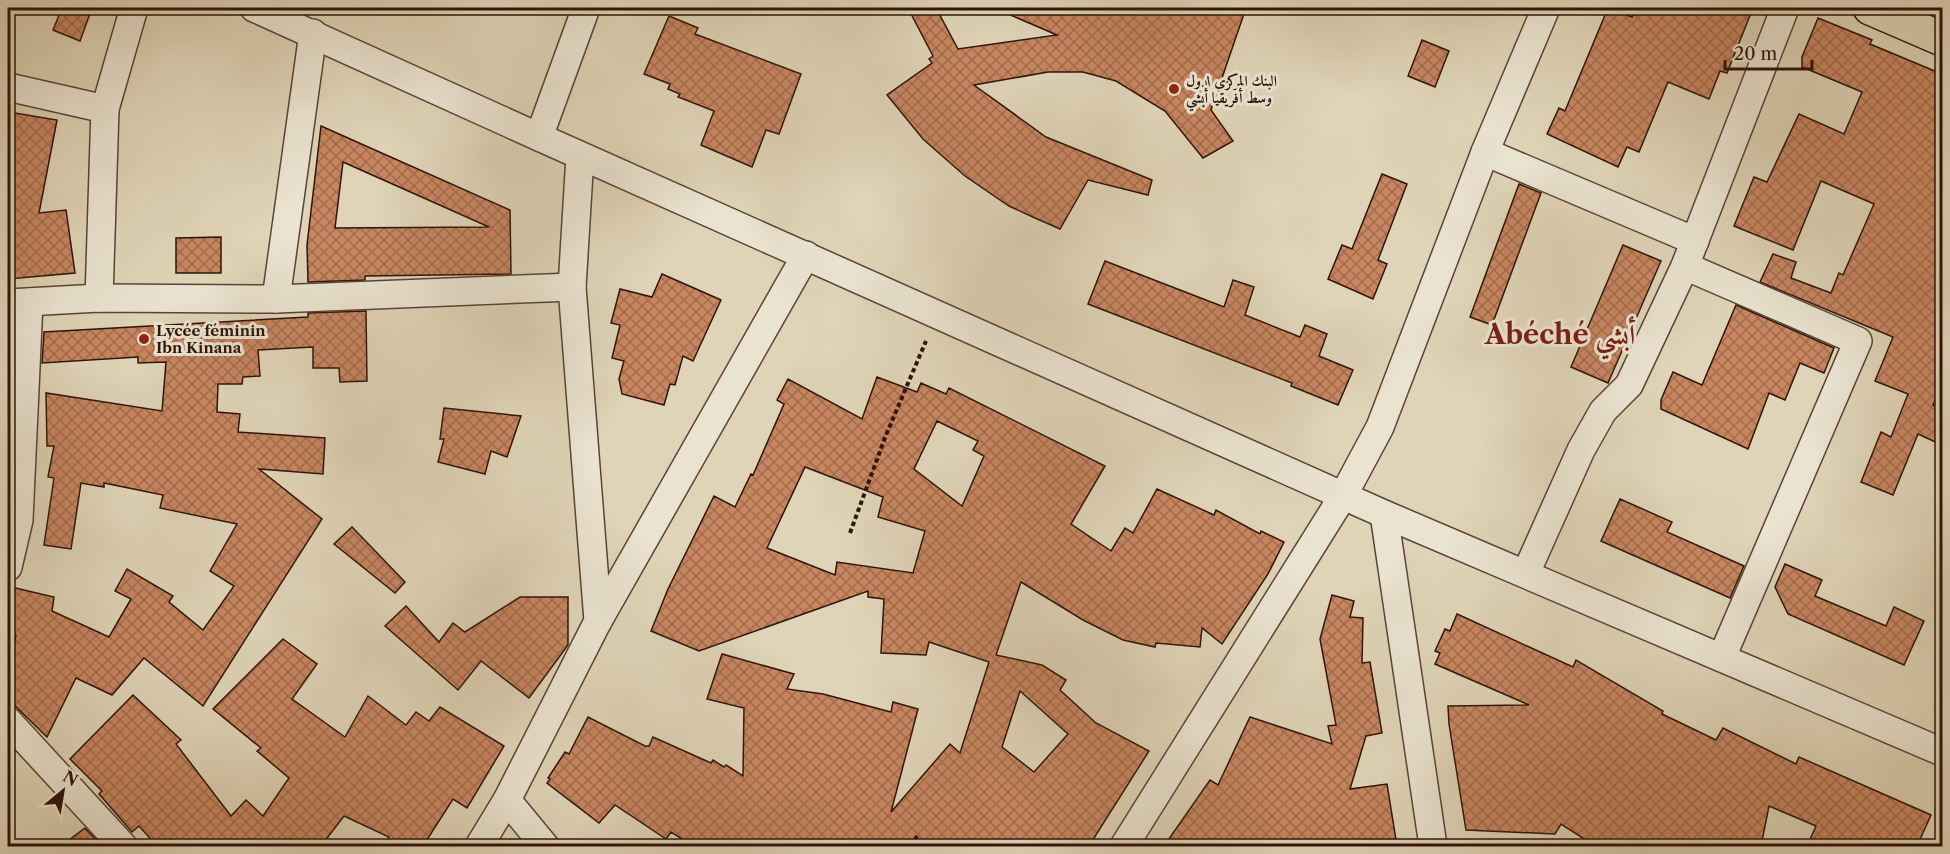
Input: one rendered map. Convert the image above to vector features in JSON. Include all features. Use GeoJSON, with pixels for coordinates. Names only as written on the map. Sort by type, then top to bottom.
{"type":"FeatureCollection","features":[{"type":"Feature","properties":{"kind":"highway"},"geometry":{"type":"LineString","coordinates":[[1870,8],[1942,39]]}},
{"type":"Feature","properties":{"kind":"street"},"geometry":{"type":"LineString","coordinates":[[99,298],[105,109],[134,8]]}},
{"type":"Feature","properties":{"kind":"street"},"geometry":{"type":"LineString","coordinates":[[254,8],[1343,496],[1942,752]]}},
{"type":"Feature","properties":{"kind":"street"},"geometry":{"type":"LineString","coordinates":[[538,137],[586,8]]}},
{"type":"Feature","properties":{"kind":"street"},"geometry":{"type":"LineString","coordinates":[[1124,846],[1343,496],[1380,427],[1485,152],[1546,8]]}},
{"type":"Feature","properties":{"kind":"street"},"geometry":{"type":"LineString","coordinates":[[1526,573],[1581,450],[1604,411],[1629,385],[1685,266],[1785,8]]}},
{"type":"Feature","properties":{"kind":"street"},"geometry":{"type":"LineString","coordinates":[[276,299],[313,33]]}},
{"type":"Feature","properties":{"kind":"street"},"geometry":{"type":"LineString","coordinates":[[8,87],[105,109]]}},
{"type":"Feature","properties":{"kind":"street"},"geometry":{"type":"LineString","coordinates":[[1485,152],[1695,241]]}},
{"type":"Feature","properties":{"kind":"street"},"geometry":{"type":"LineString","coordinates":[[580,156],[572,286],[598,621]]}},
{"type":"Feature","properties":{"kind":"street"},"geometry":{"type":"LineString","coordinates":[[479,846],[507,800],[598,621],[806,255]]}},
{"type":"Feature","properties":{"kind":"street"},"geometry":{"type":"LineString","coordinates":[[1685,266],[1858,341],[1722,657]]}},
{"type":"Feature","properties":{"kind":"street"},"geometry":{"type":"LineString","coordinates":[[8,567],[19,520],[18,303],[99,298],[276,299],[572,286]]}},
{"type":"Feature","properties":{"kind":"street"},"geometry":{"type":"LineString","coordinates":[[1384,514],[1433,846]]}},
{"type":"Feature","properties":{"kind":"street"},"geometry":{"type":"LineString","coordinates":[[8,721],[123,846]]}},
{"type":"Feature","properties":{"kind":"street"},"geometry":{"type":"LineString","coordinates":[[507,800],[545,846]]}},
{"type":"Feature","properties":{"kind":"path"},"geometry":{"type":"LineString","coordinates":[[850,533],[886,435],[937,315]]}},
{"type":"Feature","properties":{"kind":"path"},"geometry":{"type":"LineString","coordinates":[[912,846],[917,836]]}},
{"type":"Feature","properties":{"kind":"building"},"geometry":{"type":"Polygon","coordinates":[[[62,8],[92,8],[80,41],[53,30],[62,8]]]}},
{"type":"Feature","properties":{"kind":"building"},"geometry":{"type":"Polygon","coordinates":[[[908,8],[936,8],[958,49],[1057,35],[994,8],[1246,8],[1211,110],[1233,141],[1203,158],[1165,111],[1116,81],[1083,72],[1048,72],[974,85],[1046,137],[1152,180],[1148,195],[1088,180],[1060,229],[1009,206],[965,176],[923,139],[887,95],[932,63],[929,59],[933,56],[908,8]]]}},
{"type":"Feature","properties":{"kind":"building"},"geometry":{"type":"Polygon","coordinates":[[[1608,8],[1632,17],[1636,8],[1753,8],[1727,73],[1720,71],[1709,99],[1668,82],[1639,152],[1627,147],[1618,167],[1547,134],[1559,108],[1565,111],[1608,8]]]}},
{"type":"Feature","properties":{"kind":"building"},"geometry":{"type":"Polygon","coordinates":[[[669,16],[698,28],[695,34],[801,74],[779,134],[766,130],[752,167],[701,145],[714,111],[678,97],[680,94],[668,89],[670,84],[644,74],[669,16]]]}},
{"type":"Feature","properties":{"kind":"building"},"geometry":{"type":"Polygon","coordinates":[[[1818,18],[1872,40],[1870,44],[1942,74],[1942,382],[1933,405],[1942,409],[1942,445],[1918,434],[1893,495],[1861,482],[1881,432],[1891,437],[1908,394],[1875,381],[1893,337],[1760,282],[1773,254],[1796,262],[1791,278],[1831,293],[1839,273],[1843,275],[1874,204],[1821,181],[1793,250],[1734,226],[1754,177],[1767,182],[1799,114],[1844,134],[1862,92],[1802,67],[1802,57],[1818,18]]]}},
{"type":"Feature","properties":{"kind":"building"},"geometry":{"type":"Polygon","coordinates":[[[1422,40],[1449,51],[1435,87],[1408,76],[1422,40]]]}},
{"type":"Feature","properties":{"kind":"building"},"geometry":{"type":"Polygon","coordinates":[[[15,113],[57,120],[39,213],[66,210],[75,273],[8,279],[8,153],[15,113]]]}},
{"type":"Feature","properties":{"kind":"building"},"geometry":{"type":"Polygon","coordinates":[[[321,126],[510,210],[511,274],[365,276],[365,280],[308,282],[307,245],[321,126]],[[343,162],[335,228],[489,227],[343,162]]]}},
{"type":"Feature","properties":{"kind":"building"},"geometry":{"type":"Polygon","coordinates":[[[1382,174],[1407,184],[1378,260],[1387,264],[1373,299],[1328,279],[1342,245],[1352,249],[1382,174]]]}},
{"type":"Feature","properties":{"kind":"building"},"geometry":{"type":"Polygon","coordinates":[[[1519,184],[1541,193],[1492,325],[1470,317],[1519,184]]]}},
{"type":"Feature","properties":{"kind":"building"},"geometry":{"type":"Polygon","coordinates":[[[221,237],[221,273],[176,273],[176,238],[221,237]]]}},
{"type":"Feature","properties":{"kind":"building"},"geometry":{"type":"Polygon","coordinates":[[[1623,245],[1661,261],[1608,383],[1571,367],[1623,245]]]}},
{"type":"Feature","properties":{"kind":"building"},"geometry":{"type":"Polygon","coordinates":[[[1105,261],[1224,307],[1233,280],[1254,287],[1245,315],[1300,337],[1305,325],[1327,334],[1319,356],[1353,370],[1338,405],[1291,386],[1292,383],[1088,304],[1105,261]]]}},
{"type":"Feature","properties":{"kind":"building"},"geometry":{"type":"Polygon","coordinates":[[[662,274],[721,300],[693,361],[683,356],[675,385],[670,384],[664,405],[622,394],[619,379],[624,361],[612,358],[620,325],[611,323],[620,289],[652,297],[662,274]]]}},
{"type":"Feature","properties":{"kind":"building"},"geometry":{"type":"Polygon","coordinates":[[[1736,305],[1834,348],[1824,373],[1800,363],[1785,400],[1769,393],[1748,449],[1661,409],[1661,400],[1673,372],[1702,385],[1736,305]]]}},
{"type":"Feature","properties":{"kind":"building"},"geometry":{"type":"Polygon","coordinates":[[[366,311],[367,381],[340,382],[339,368],[313,368],[313,347],[258,350],[260,376],[243,377],[242,384],[218,384],[217,412],[240,414],[238,432],[325,438],[323,474],[259,469],[322,519],[203,706],[144,658],[112,695],[76,678],[47,737],[8,699],[8,678],[16,635],[8,633],[8,603],[11,587],[54,597],[52,611],[109,637],[131,599],[115,591],[127,569],[173,596],[169,602],[203,630],[234,586],[210,571],[237,524],[160,508],[163,495],[104,483],[104,487],[81,483],[71,549],[44,545],[54,478],[48,477],[54,446],[47,446],[46,393],[162,411],[166,362],[138,363],[138,357],[42,363],[44,332],[308,317],[308,313],[366,311]]]}},
{"type":"Feature","properties":{"kind":"building"},"geometry":{"type":"Polygon","coordinates":[[[877,377],[917,392],[921,383],[946,394],[949,388],[1105,466],[1071,524],[1111,551],[1125,528],[1133,533],[1157,489],[1214,515],[1216,510],[1260,534],[1261,531],[1284,542],[1268,574],[1222,644],[1202,628],[1200,647],[1156,643],[1155,647],[1123,640],[1083,620],[1021,582],[996,655],[1042,665],[1066,680],[1060,690],[1096,723],[1149,751],[1089,846],[693,846],[671,832],[666,839],[615,805],[599,823],[547,783],[565,752],[569,754],[588,717],[645,746],[649,746],[653,737],[711,763],[713,760],[724,767],[726,765],[743,776],[744,708],[707,699],[722,654],[794,674],[787,689],[823,694],[891,712],[893,702],[918,709],[891,812],[950,744],[960,753],[989,662],[929,642],[926,655],[881,653],[884,599],[868,597],[868,591],[699,651],[651,631],[668,589],[714,496],[735,507],[751,474],[753,475],[784,404],[777,400],[788,379],[862,419],[877,377]],[[937,421],[914,469],[962,506],[984,456],[973,450],[978,441],[937,421]],[[805,467],[767,548],[835,575],[837,562],[913,573],[925,531],[878,517],[883,497],[805,467]],[[1020,691],[1002,747],[1034,772],[1068,734],[1020,691]]]}},
{"type":"Feature","properties":{"kind":"building"},"geometry":{"type":"Polygon","coordinates":[[[444,408],[521,416],[507,457],[491,451],[485,474],[438,462],[444,439],[440,439],[444,408]]]}},
{"type":"Feature","properties":{"kind":"building"},"geometry":{"type":"Polygon","coordinates":[[[1620,499],[1672,522],[1667,532],[1744,566],[1730,598],[1601,541],[1620,499]]]}},
{"type":"Feature","properties":{"kind":"building"},"geometry":{"type":"Polygon","coordinates":[[[352,527],[405,582],[395,593],[334,544],[352,527]]]}},
{"type":"Feature","properties":{"kind":"building"},"geometry":{"type":"Polygon","coordinates":[[[1785,564],[1822,580],[1815,596],[1886,626],[1894,607],[1924,621],[1904,665],[1788,614],[1775,587],[1785,564]]]}},
{"type":"Feature","properties":{"kind":"building"},"geometry":{"type":"Polygon","coordinates":[[[1332,595],[1354,601],[1350,617],[1363,618],[1362,663],[1370,662],[1382,733],[1366,736],[1350,789],[1387,784],[1397,846],[1164,846],[1210,780],[1218,785],[1250,717],[1332,744],[1328,726],[1336,725],[1320,639],[1332,595]]]}},
{"type":"Feature","properties":{"kind":"building"},"geometry":{"type":"Polygon","coordinates":[[[520,597],[568,597],[568,645],[529,698],[481,661],[458,690],[385,626],[406,606],[439,642],[453,623],[465,632],[520,597]]]}},
{"type":"Feature","properties":{"kind":"building"},"geometry":{"type":"Polygon","coordinates":[[[1457,614],[1573,667],[1576,660],[1663,711],[1662,714],[1716,740],[1723,728],[1796,764],[1799,757],[1931,815],[1917,846],[1807,846],[1816,826],[1769,806],[1761,846],[1595,846],[1561,824],[1555,834],[1466,830],[1448,706],[1529,705],[1435,664],[1440,653],[1435,651],[1445,629],[1450,631],[1457,614]]]}},
{"type":"Feature","properties":{"kind":"building"},"geometry":{"type":"Polygon","coordinates":[[[283,639],[317,664],[292,699],[345,737],[368,696],[406,725],[416,712],[429,721],[440,707],[504,746],[467,808],[453,799],[423,846],[384,846],[389,837],[344,816],[321,846],[157,846],[139,826],[132,832],[99,794],[102,791],[70,759],[133,695],[181,740],[176,744],[231,816],[246,800],[263,816],[289,778],[257,751],[261,748],[213,709],[283,639]]]}},
{"type":"Feature","properties":{"kind":"building"},"geometry":{"type":"Polygon","coordinates":[[[85,828],[102,846],[61,846],[85,828]]]}},
{"type":"Feature","properties":{"kind":"place","name":"البنك المركزي لدول وسط أفريقيا أبشي"},"geometry":{"type":"Point","coordinates":[1174,89]}},
{"type":"Feature","properties":{"kind":"place","name":"Lycée féminin Ibn Kinana"},"geometry":{"type":"Point","coordinates":[144,339]}},
{"type":"Feature","properties":{"kind":"district","name":"Abéché أبشي"},"geometry":{"type":"Point","coordinates":[1560,334]}}]}
